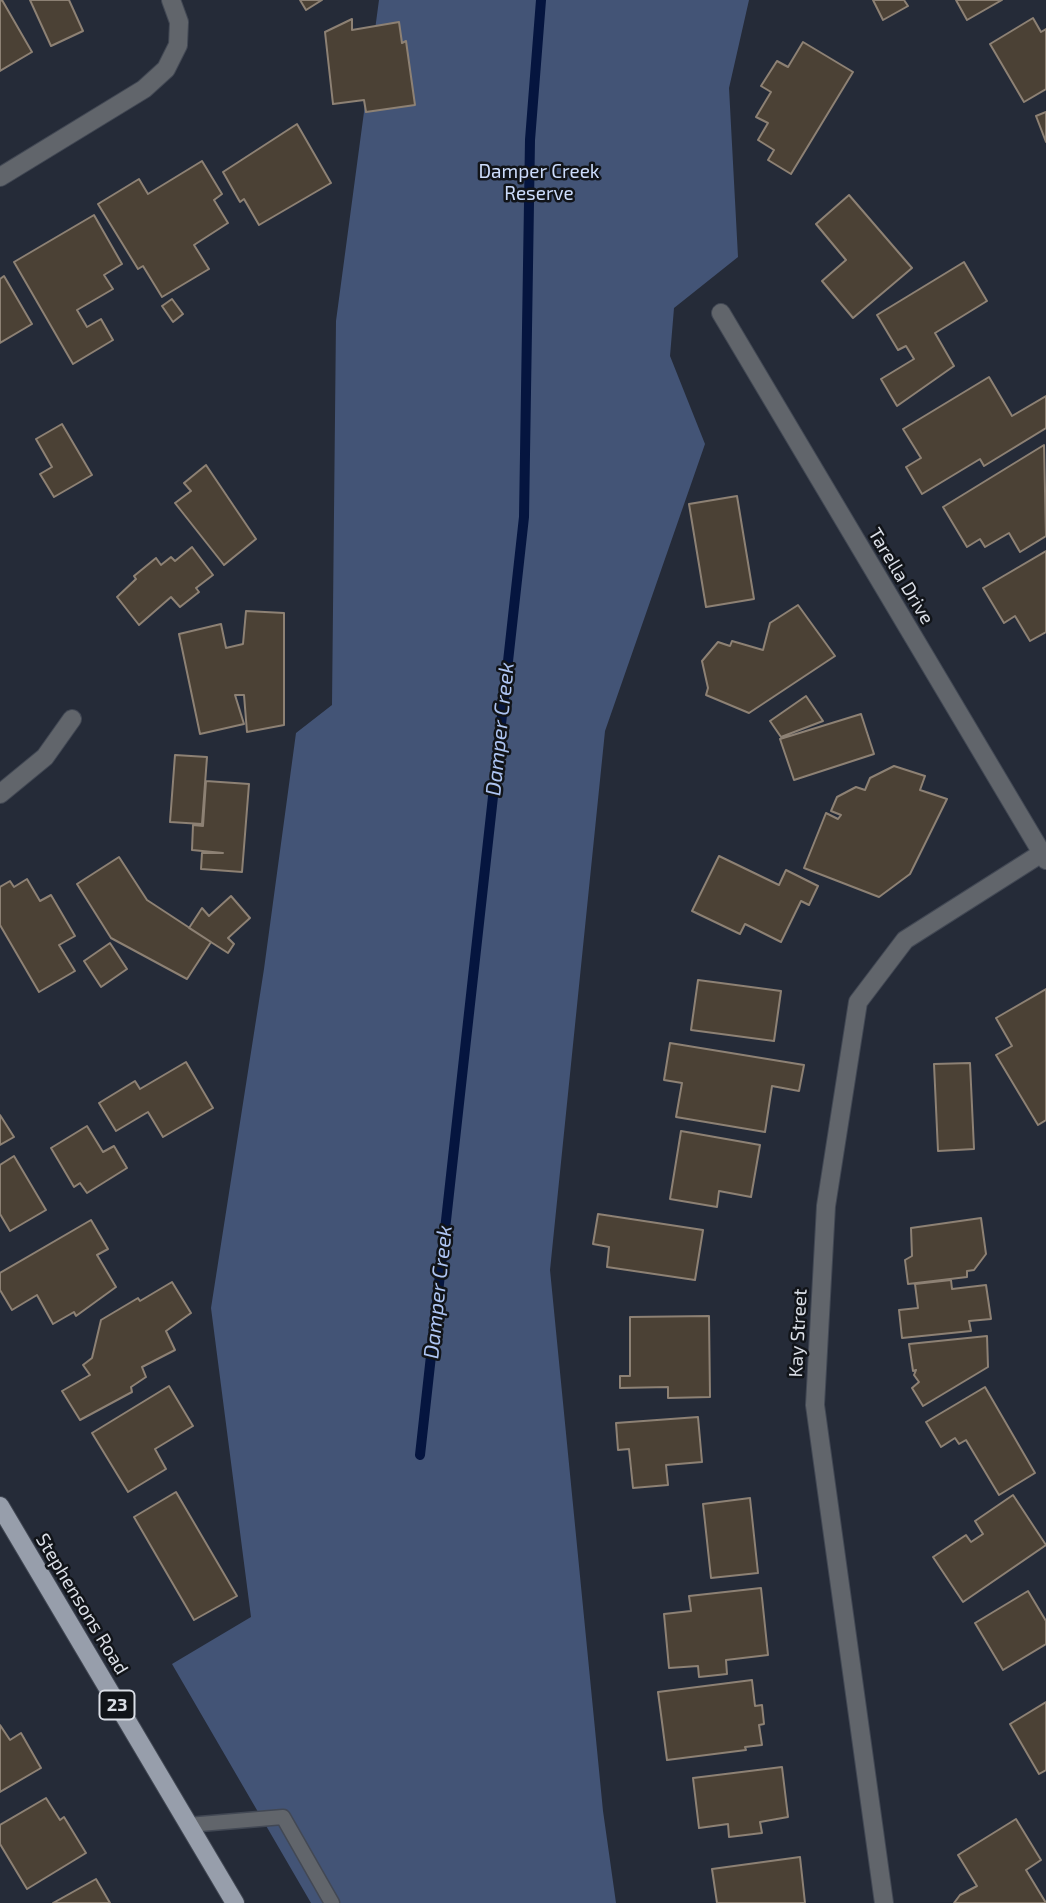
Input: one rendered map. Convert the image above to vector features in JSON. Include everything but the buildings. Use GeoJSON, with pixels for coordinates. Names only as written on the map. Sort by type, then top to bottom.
{"type":"FeatureCollection","features":[{"type":"Feature","properties":{"kind":"main road","name":"Stephensons Road"},"geometry":{"type":"LineString","coordinates":[[0,1506],[235,1903]]}},
{"type":"Feature","properties":{"kind":"street"},"geometry":{"type":"LineString","coordinates":[[0,177],[144,89],[166,69],[178,45],[179,22],[171,0]]}},
{"type":"Feature","properties":{"kind":"street","name":"Tarella Drive"},"geometry":{"type":"LineString","coordinates":[[720,313],[1044,857]]}},
{"type":"Feature","properties":{"kind":"street"},"geometry":{"type":"LineString","coordinates":[[0,794],[45,757],[72,719]]}},
{"type":"Feature","properties":{"kind":"street","name":"Kay Street"},"geometry":{"type":"LineString","coordinates":[[884,1903],[815,1405],[827,1206],[858,1002],[905,940],[1044,857]]}},
{"type":"Feature","properties":{"kind":"lane"},"geometry":{"type":"LineString","coordinates":[[188,1825],[283,1817],[332,1903]]}},
{"type":"Feature","properties":{"kind":"green space","name":"Damper Creek Reserve"},"geometry":{"type":"Polygon","coordinates":[[[379,0],[749,0],[729,88],[738,257],[674,308],[670,356],[705,444],[605,731],[550,1270],[603,1811],[616,1903],[311,1903],[172,1664],[251,1617],[211,1308],[264,969],[296,733],[332,705],[336,321],[379,0]]]}},
{"type":"Feature","properties":{"kind":"waterway","name":"Damper Creek"},"geometry":{"type":"LineString","coordinates":[[420,1455],[524,517],[530,140],[541,0]]}}]}
